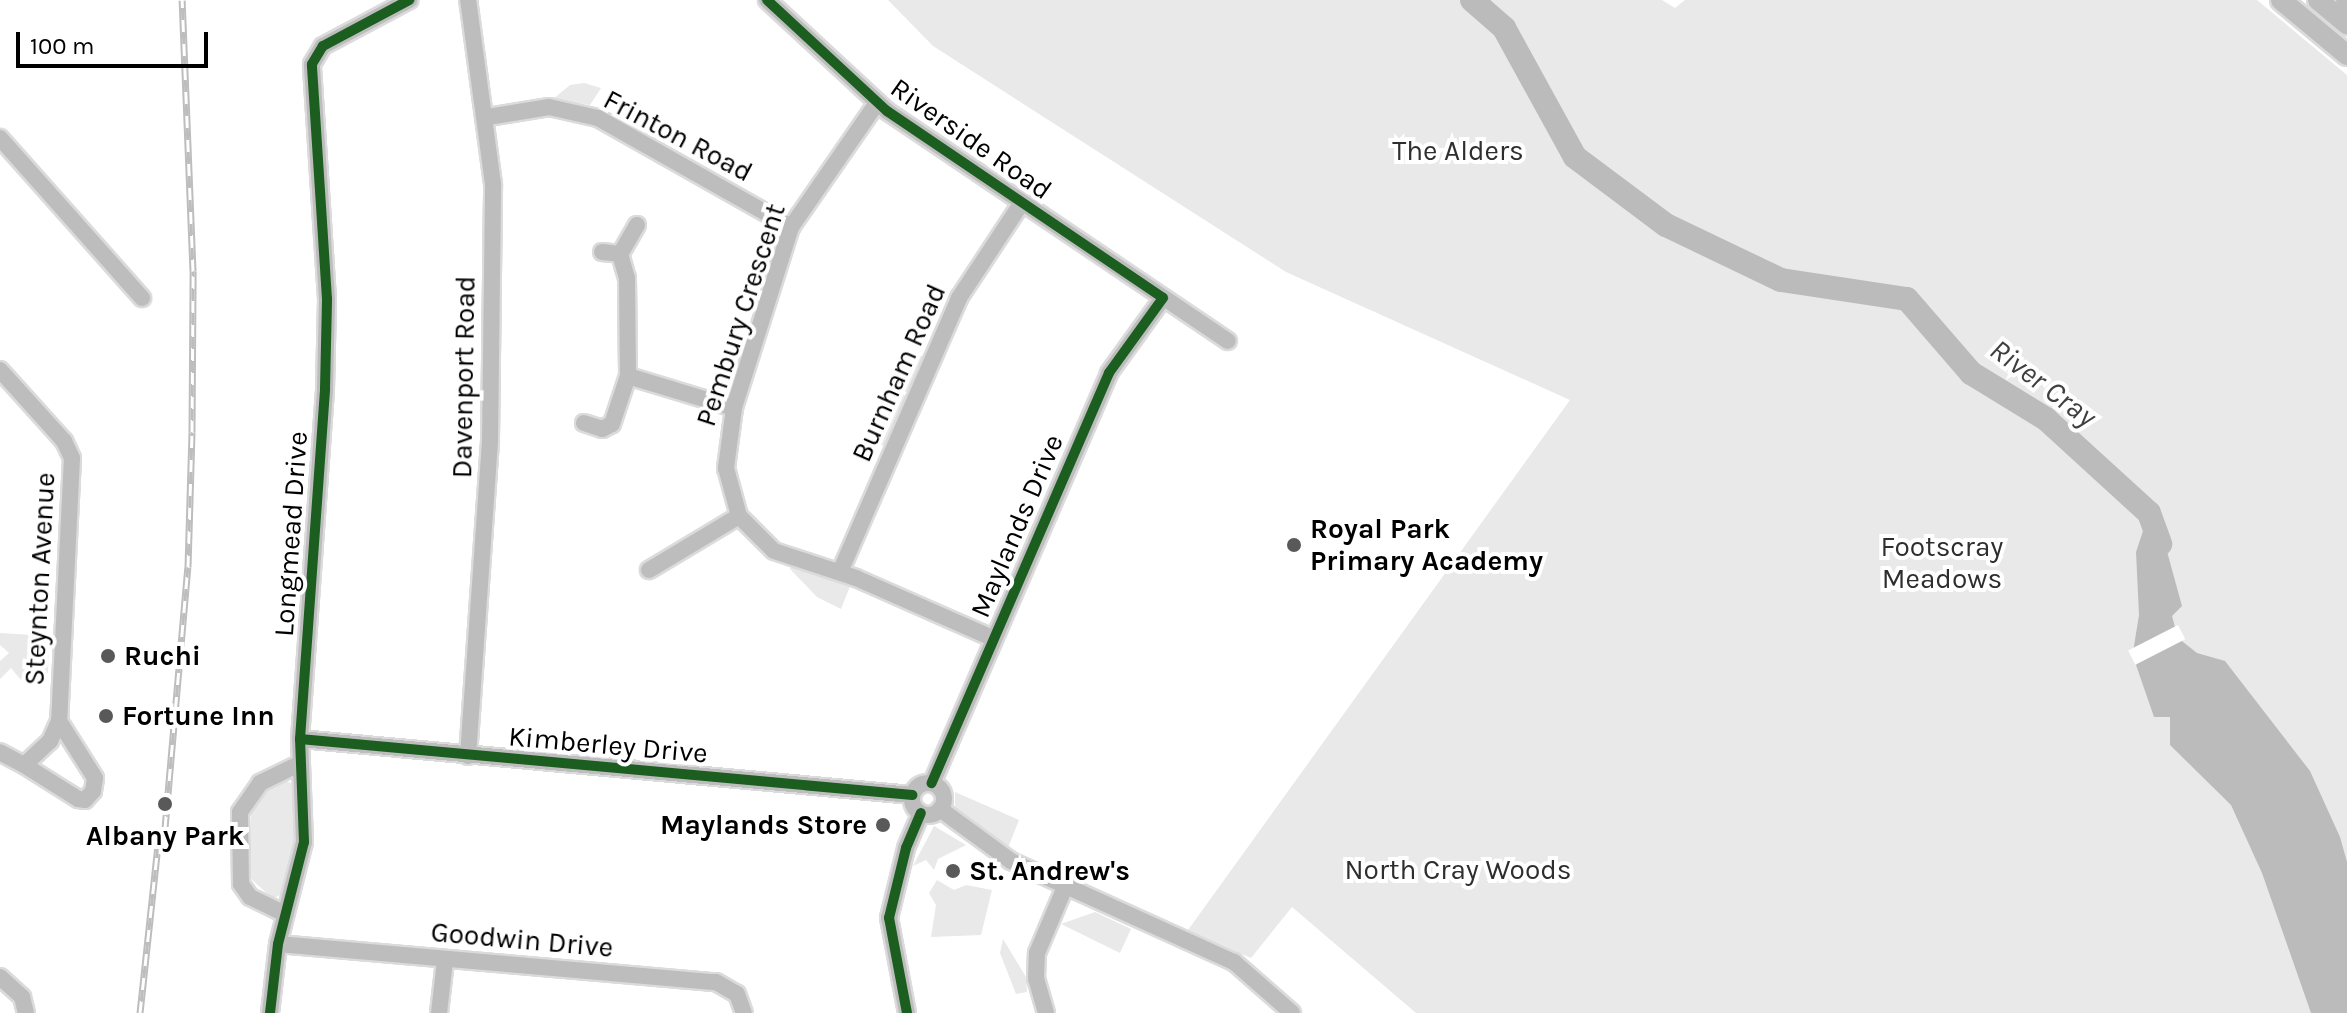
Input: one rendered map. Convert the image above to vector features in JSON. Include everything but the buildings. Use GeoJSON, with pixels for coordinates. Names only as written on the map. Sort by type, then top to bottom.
{"type":"FeatureCollection","features":[{"type":"Feature","properties":{"kind":"main road"},"geometry":{"type":"LineString","coordinates":[[2281,0],[2347,55]]}},
{"type":"Feature","properties":{"kind":"main road"},"geometry":{"type":"LineString","coordinates":[[2318,0],[2347,24]]}},
{"type":"Feature","properties":{"kind":"street","name":"Longmead Drive"},"geometry":{"type":"LineString","coordinates":[[270,1013],[278,944],[304,842],[300,739],[325,389],[327,299],[315,55],[409,0]]}},
{"type":"Feature","properties":{"kind":"street","name":"Davenport Road"},"geometry":{"type":"LineString","coordinates":[[468,0],[488,117],[493,184],[490,440],[468,756]]}},
{"type":"Feature","properties":{"kind":"street","name":"Riverside Road"},"geometry":{"type":"LineString","coordinates":[[767,0],[877,103],[1021,204],[1228,341]]}},
{"type":"Feature","properties":{"kind":"street","name":"Pembury Crescent"},"geometry":{"type":"LineString","coordinates":[[877,103],[791,227],[734,408],[726,468],[739,516],[774,551],[840,572],[994,639]]}},
{"type":"Feature","properties":{"kind":"street","name":"Frinton Road"},"geometry":{"type":"LineString","coordinates":[[488,117],[549,107],[598,118],[791,227]]}},
{"type":"Feature","properties":{"kind":"street"},"geometry":{"type":"LineString","coordinates":[[0,138],[142,298]]}},
{"type":"Feature","properties":{"kind":"street","name":"Burnham Road"},"geometry":{"type":"LineString","coordinates":[[840,572],[959,298],[1021,204]]}},
{"type":"Feature","properties":{"kind":"street"},"geometry":{"type":"LineString","coordinates":[[584,423],[602,429],[612,424],[628,376],[627,278],[620,254],[637,225]]}},
{"type":"Feature","properties":{"kind":"street"},"geometry":{"type":"LineString","coordinates":[[602,252],[620,254]]}},
{"type":"Feature","properties":{"kind":"street","name":"Maylands Drive"},"geometry":{"type":"LineString","coordinates":[[932,783],[1109,373],[1163,298]]}},
{"type":"Feature","properties":{"kind":"street","name":"Steynton Avenue"},"geometry":{"type":"LineString","coordinates":[[0,370],[64,441],[72,458],[59,721],[50,741],[24,765]]}},
{"type":"Feature","properties":{"kind":"street"},"geometry":{"type":"LineString","coordinates":[[628,376],[734,408]]}},
{"type":"Feature","properties":{"kind":"street"},"geometry":{"type":"LineString","coordinates":[[649,570],[739,516]]}},
{"type":"Feature","properties":{"kind":"street","name":"Steynton Avenue"},"geometry":{"type":"LineString","coordinates":[[0,752],[78,799],[85,800],[93,791],[95,778],[59,721]]}},
{"type":"Feature","properties":{"kind":"street","name":"Kimberley Drive"},"geometry":{"type":"LineString","coordinates":[[300,739],[912,795]]}},
{"type":"Feature","properties":{"kind":"street"},"geometry":{"type":"LineString","coordinates":[[285,914],[250,897],[241,884],[240,812],[260,783],[299,764]]}},
{"type":"Feature","properties":{"kind":"street"},"geometry":{"type":"LineString","coordinates":[[907,1013],[889,918],[906,848],[921,813],[912,795],[919,785],[932,783],[942,789],[940,809]]}},
{"type":"Feature","properties":{"kind":"street"},"geometry":{"type":"LineString","coordinates":[[921,813],[940,809],[1011,861],[1234,962],[1292,1013]]}},
{"type":"Feature","properties":{"kind":"street"},"geometry":{"type":"LineString","coordinates":[[1046,1013],[1036,979],[1037,953],[1065,887]]}},
{"type":"Feature","properties":{"kind":"street","name":"Goodwin Drive"},"geometry":{"type":"LineString","coordinates":[[278,944],[716,982],[737,994],[744,1013]]}},
{"type":"Feature","properties":{"kind":"street"},"geometry":{"type":"LineString","coordinates":[[439,1013],[445,960]]}},
{"type":"Feature","properties":{"kind":"street"},"geometry":{"type":"LineString","coordinates":[[0,977],[22,997],[26,1013]]}},
{"type":"Feature","properties":{"kind":"green space","name":"Footscray Meadows"},"geometry":{"type":"Polygon","coordinates":[[[888,0],[1662,0],[1675,8],[1685,0],[2257,0],[2347,75],[2347,1013],[1416,1013],[1292,907],[1251,958],[1188,930],[1570,400],[1286,272],[933,46],[888,0]]]}},
{"type":"Feature","properties":{"kind":"green space"},"geometry":{"type":"Polygon","coordinates":[[[584,83],[601,88],[590,105],[553,99],[570,85],[584,83]]]}},
{"type":"Feature","properties":{"kind":"green space"},"geometry":{"type":"Polygon","coordinates":[[[915,353],[926,358],[910,394],[899,389],[915,353]]]}},
{"type":"Feature","properties":{"kind":"green space"},"geometry":{"type":"Polygon","coordinates":[[[898,392],[909,397],[887,447],[876,442],[898,392]]]}},
{"type":"Feature","properties":{"kind":"green space"},"geometry":{"type":"Polygon","coordinates":[[[792,565],[851,584],[841,609],[817,597],[790,569],[792,565]]]}},
{"type":"Feature","properties":{"kind":"green space"},"geometry":{"type":"Polygon","coordinates":[[[0,633],[49,636],[48,673],[26,671],[21,680],[11,668],[0,679],[0,661],[9,653],[0,645],[0,633]]]}},
{"type":"Feature","properties":{"kind":"green space"},"geometry":{"type":"Polygon","coordinates":[[[285,780],[293,784],[294,846],[283,893],[273,899],[249,877],[251,812],[260,796],[285,780]]]}},
{"type":"Feature","properties":{"kind":"green space"},"geometry":{"type":"Polygon","coordinates":[[[955,792],[1019,820],[1008,848],[955,810],[955,792]]]}},
{"type":"Feature","properties":{"kind":"green space"},"geometry":{"type":"Polygon","coordinates":[[[934,826],[966,845],[938,859],[934,870],[926,860],[913,866],[934,826]]]}},
{"type":"Feature","properties":{"kind":"green space"},"geometry":{"type":"Polygon","coordinates":[[[937,880],[954,890],[966,885],[992,890],[981,935],[931,937],[936,905],[929,893],[937,880]]]}},
{"type":"Feature","properties":{"kind":"green space"},"geometry":{"type":"Polygon","coordinates":[[[1095,912],[1131,929],[1120,953],[1061,924],[1095,912]]]}},
{"type":"Feature","properties":{"kind":"green space"},"geometry":{"type":"Polygon","coordinates":[[[1003,939],[1026,977],[1027,992],[1016,994],[1000,953],[1003,939]]]}},
{"type":"Feature","properties":{"kind":"shaded area"},"geometry":{"type":"Polygon","coordinates":[[[2149,513],[2160,526],[2182,606],[2172,616],[2178,638],[2197,653],[2225,661],[2310,771],[2340,837],[2347,862],[2347,1013],[2311,1013],[2262,873],[2231,805],[2170,745],[2170,717],[2154,717],[2136,665],[2140,659],[2133,652],[2139,615],[2136,552],[2149,513]]]}},
{"type":"Feature","properties":{"kind":"pier"},"geometry":{"type":"Polygon","coordinates":[[[2178,625],[2185,639],[2135,665],[2128,650],[2178,625]]]}},
{"type":"Feature","properties":{"kind":"waterway","name":"River Cray"},"geometry":{"type":"LineString","coordinates":[[1472,0],[1504,28],[1575,157],[1666,225],[1781,280],[1907,299],[1971,373],[2046,419],[2149,513],[2160,544]]}},
{"type":"Feature","properties":{"kind":"railway"},"geometry":{"type":"LineString","coordinates":[[165,828],[188,567],[192,432],[193,271],[182,0]]}},
{"type":"Feature","properties":{"kind":"railway"},"geometry":{"type":"LineString","coordinates":[[140,1013],[159,835]]}},
{"type":"Feature","properties":{"kind":"cycle path"},"geometry":{"type":"LineString","coordinates":[[270,1013],[278,944],[304,842],[300,739],[325,389],[327,299],[312,64],[323,46],[409,0]]}},
{"type":"Feature","properties":{"kind":"cycle path"},"geometry":{"type":"LineString","coordinates":[[767,0],[887,111],[1163,298],[1109,373],[932,783]]}},
{"type":"Feature","properties":{"kind":"cycle path"},"geometry":{"type":"LineString","coordinates":[[300,739],[912,795]]}},
{"type":"Feature","properties":{"kind":"cycle path"},"geometry":{"type":"LineString","coordinates":[[907,1013],[889,918],[906,848],[921,813]]}},
{"type":"Feature","properties":{"kind":"place","name":"Royal Park Primary Academy"},"geometry":{"type":"Point","coordinates":[1294,545]}},
{"type":"Feature","properties":{"kind":"place","name":"Ruchi"},"geometry":{"type":"Point","coordinates":[108,656]}},
{"type":"Feature","properties":{"kind":"place","name":"Fortune Inn"},"geometry":{"type":"Point","coordinates":[106,716]}},
{"type":"Feature","properties":{"kind":"place","name":"Albany Park"},"geometry":{"type":"Point","coordinates":[165,804]}},
{"type":"Feature","properties":{"kind":"place","name":"Maylands Store"},"geometry":{"type":"Point","coordinates":[883,825]}},
{"type":"Feature","properties":{"kind":"place","name":"St. Andrew's"},"geometry":{"type":"Point","coordinates":[953,871]}},
{"type":"Feature","properties":{"kind":"park label","name":"The Alders"},"geometry":{"type":"Point","coordinates":[1458,151]}},
{"type":"Feature","properties":{"kind":"park label","name":"North Cray Woods"},"geometry":{"type":"Point","coordinates":[1458,870]}}]}
